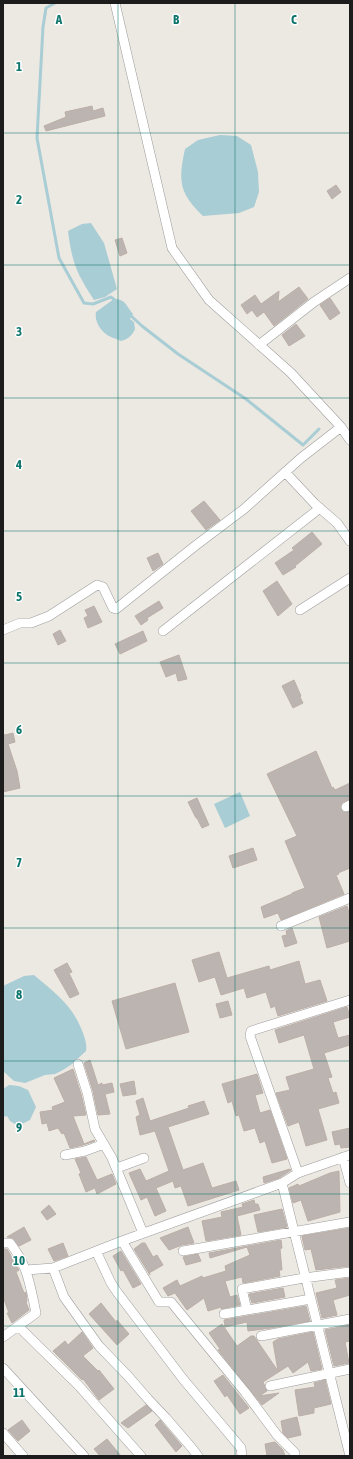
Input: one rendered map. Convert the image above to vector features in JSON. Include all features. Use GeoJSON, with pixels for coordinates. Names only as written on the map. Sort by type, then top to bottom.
{"type":"FeatureCollection","features":[{"type":"Feature","properties":{"kind":"street"},"geometry":{"type":"LineString","coordinates":[[115,3],[172,248],[209,300],[291,373],[341,427],[350,440]]}},
{"type":"Feature","properties":{"kind":"street"},"geometry":{"type":"LineString","coordinates":[[259,345],[314,302],[350,278]]}},
{"type":"Feature","properties":{"kind":"street"},"geometry":{"type":"LineString","coordinates":[[3,630],[20,624],[31,623],[49,616],[97,585],[103,586],[113,608],[116,609],[244,509],[301,458],[341,427]]}},
{"type":"Feature","properties":{"kind":"street"},"geometry":{"type":"LineString","coordinates":[[285,472],[320,508],[337,522],[350,541]]}},
{"type":"Feature","properties":{"kind":"street"},"geometry":{"type":"LineString","coordinates":[[163,631],[320,508]]}},
{"type":"Feature","properties":{"kind":"street"},"geometry":{"type":"LineString","coordinates":[[300,610],[350,578]]}},
{"type":"Feature","properties":{"kind":"street"},"geometry":{"type":"LineString","coordinates":[[281,926],[350,898]]}},
{"type":"Feature","properties":{"kind":"street"},"geometry":{"type":"LineString","coordinates":[[298,1174],[250,1033],[252,1031],[350,1000]]}},
{"type":"Feature","properties":{"kind":"street"},"geometry":{"type":"LineString","coordinates":[[78,1064],[87,1092],[95,1129],[117,1168],[143,1233]]}},
{"type":"Feature","properties":{"kind":"street"},"geometry":{"type":"LineString","coordinates":[[65,1155],[85,1151],[104,1144]]}},
{"type":"Feature","properties":{"kind":"street"},"geometry":{"type":"LineString","coordinates":[[26,1270],[53,1268],[143,1233],[282,1183],[298,1174],[347,1156],[350,1183]]}},
{"type":"Feature","properties":{"kind":"street"},"geometry":{"type":"LineString","coordinates":[[117,1168],[144,1158]]}},
{"type":"Feature","properties":{"kind":"street"},"geometry":{"type":"LineString","coordinates":[[282,1183],[304,1278],[318,1325],[350,1456]]}},
{"type":"Feature","properties":{"kind":"street"},"geometry":{"type":"LineString","coordinates":[[183,1251],[350,1222]]}},
{"type":"Feature","properties":{"kind":"street"},"geometry":{"type":"LineString","coordinates":[[122,1241],[159,1302],[171,1302],[245,1392],[277,1435],[295,1453],[295,1456]]}},
{"type":"Feature","properties":{"kind":"street"},"geometry":{"type":"LineString","coordinates":[[3,1243],[10,1243],[19,1255],[26,1270],[36,1313],[3,1337]]}},
{"type":"Feature","properties":{"kind":"street"},"geometry":{"type":"LineString","coordinates":[[96,1251],[111,1283],[117,1292],[183,1379],[241,1448],[242,1456]]}},
{"type":"Feature","properties":{"kind":"street"},"geometry":{"type":"LineString","coordinates":[[53,1268],[64,1297],[98,1346],[128,1376],[198,1456]]}},
{"type":"Feature","properties":{"kind":"street"},"geometry":{"type":"LineString","coordinates":[[248,1310],[242,1288],[350,1272]]}},
{"type":"Feature","properties":{"kind":"street"},"geometry":{"type":"LineString","coordinates":[[224,1314],[311,1299]]}},
{"type":"Feature","properties":{"kind":"street"},"geometry":{"type":"LineString","coordinates":[[261,1336],[350,1319]]}},
{"type":"Feature","properties":{"kind":"street"},"geometry":{"type":"LineString","coordinates":[[18,1326],[79,1386],[141,1456]]}},
{"type":"Feature","properties":{"kind":"street"},"geometry":{"type":"LineString","coordinates":[[3,1368],[84,1456]]}},
{"type":"Feature","properties":{"kind":"street"},"geometry":{"type":"LineString","coordinates":[[270,1386],[350,1369]]}},
{"type":"Feature","properties":{"kind":"street"},"geometry":{"type":"LineString","coordinates":[[3,1433],[23,1456]]}},
{"type":"Feature","properties":{"kind":"water"},"geometry":{"type":"Polygon","coordinates":[[[220,135],[237,136],[251,145],[258,172],[259,192],[254,207],[239,213],[203,216],[189,200],[182,186],[181,170],[185,149],[198,140],[220,135]]]}},
{"type":"Feature","properties":{"kind":"water"},"geometry":{"type":"Polygon","coordinates":[[[91,223],[104,243],[117,289],[105,297],[94,300],[83,283],[76,268],[71,252],[68,231],[82,224],[91,223]]]}},
{"type":"Feature","properties":{"kind":"water"},"geometry":{"type":"Polygon","coordinates":[[[114,299],[123,301],[133,314],[130,319],[134,322],[135,329],[125,340],[120,341],[112,338],[99,327],[96,320],[96,312],[114,299]]]}},
{"type":"Feature","properties":{"kind":"water"},"geometry":{"type":"Polygon","coordinates":[[[240,792],[250,816],[225,828],[214,804],[240,792]]]}},
{"type":"Feature","properties":{"kind":"water"},"geometry":{"type":"Polygon","coordinates":[[[34,975],[63,1000],[74,1014],[86,1042],[86,1051],[63,1070],[25,1083],[14,1081],[3,1071],[3,986],[24,976],[34,975]]]}},
{"type":"Feature","properties":{"kind":"water"},"geometry":{"type":"Polygon","coordinates":[[[9,1085],[19,1086],[28,1090],[36,1107],[30,1120],[18,1126],[10,1121],[7,1116],[3,1117],[3,1089],[9,1085]]]}},
{"type":"Feature","properties":{"kind":"building"},"geometry":{"type":"Polygon","coordinates":[[[92,106],[93,111],[103,108],[105,116],[46,131],[44,126],[66,117],[65,112],[92,106]]]}},
{"type":"Feature","properties":{"kind":"building"},"geometry":{"type":"Polygon","coordinates":[[[336,185],[341,192],[332,199],[327,191],[336,185]]]}},
{"type":"Feature","properties":{"kind":"building"},"geometry":{"type":"Polygon","coordinates":[[[122,238],[127,253],[120,256],[115,240],[122,238]]]}},
{"type":"Feature","properties":{"kind":"building"},"geometry":{"type":"Polygon","coordinates":[[[299,287],[308,299],[274,326],[264,312],[257,317],[252,310],[247,314],[241,305],[255,295],[261,304],[279,291],[278,302],[299,287]]]}},
{"type":"Feature","properties":{"kind":"building"},"geometry":{"type":"Polygon","coordinates":[[[330,298],[340,313],[330,320],[320,305],[330,298]]]}},
{"type":"Feature","properties":{"kind":"building"},"geometry":{"type":"Polygon","coordinates":[[[296,324],[305,336],[289,346],[282,335],[296,324]]]}},
{"type":"Feature","properties":{"kind":"building"},"geometry":{"type":"Polygon","coordinates":[[[204,501],[220,520],[206,530],[191,511],[204,501]]]}},
{"type":"Feature","properties":{"kind":"building"},"geometry":{"type":"Polygon","coordinates":[[[312,532],[322,544],[295,566],[296,567],[283,575],[275,563],[294,550],[292,548],[312,532]]]}},
{"type":"Feature","properties":{"kind":"building"},"geometry":{"type":"Polygon","coordinates":[[[158,553],[163,564],[153,571],[147,558],[158,553]]]}},
{"type":"Feature","properties":{"kind":"building"},"geometry":{"type":"Polygon","coordinates":[[[277,581],[292,604],[278,616],[263,591],[277,581]]]}},
{"type":"Feature","properties":{"kind":"building"},"geometry":{"type":"Polygon","coordinates":[[[159,601],[163,608],[147,618],[148,620],[141,625],[135,616],[159,601]]]}},
{"type":"Feature","properties":{"kind":"building"},"geometry":{"type":"Polygon","coordinates":[[[94,606],[102,622],[88,628],[84,618],[88,616],[85,610],[94,606]]]}},
{"type":"Feature","properties":{"kind":"building"},"geometry":{"type":"Polygon","coordinates":[[[60,630],[66,641],[58,645],[53,634],[60,630]]]}},
{"type":"Feature","properties":{"kind":"building"},"geometry":{"type":"Polygon","coordinates":[[[143,631],[147,641],[120,654],[115,644],[143,631]]]}},
{"type":"Feature","properties":{"kind":"building"},"geometry":{"type":"Polygon","coordinates":[[[179,655],[187,679],[178,681],[176,673],[166,677],[160,662],[179,655]]]}},
{"type":"Feature","properties":{"kind":"building"},"geometry":{"type":"Polygon","coordinates":[[[294,680],[303,703],[293,708],[282,686],[294,680]]]}},
{"type":"Feature","properties":{"kind":"building"},"geometry":{"type":"Polygon","coordinates":[[[13,733],[15,742],[8,744],[17,771],[20,788],[3,792],[3,734],[13,733]]]}},
{"type":"Feature","properties":{"kind":"building"},"geometry":{"type":"Polygon","coordinates":[[[316,751],[332,788],[333,787],[335,790],[350,783],[350,799],[343,802],[340,807],[343,812],[350,812],[350,868],[336,875],[344,894],[281,920],[278,913],[264,918],[261,907],[305,888],[285,841],[297,836],[267,774],[316,751]]]}},
{"type":"Feature","properties":{"kind":"building"},"geometry":{"type":"Polygon","coordinates":[[[197,798],[209,825],[202,828],[188,802],[197,798]]]}},
{"type":"Feature","properties":{"kind":"building"},"geometry":{"type":"Polygon","coordinates":[[[253,848],[257,860],[233,868],[229,856],[253,848]]]}},
{"type":"Feature","properties":{"kind":"building"},"geometry":{"type":"Polygon","coordinates":[[[347,906],[350,916],[350,941],[327,948],[319,917],[347,906]]]}},
{"type":"Feature","properties":{"kind":"building"},"geometry":{"type":"Polygon","coordinates":[[[292,928],[297,943],[285,947],[282,936],[287,935],[286,931],[292,928]]]}},
{"type":"Feature","properties":{"kind":"building"},"geometry":{"type":"Polygon","coordinates":[[[219,952],[227,978],[269,966],[270,970],[299,961],[305,984],[320,980],[327,1001],[278,1016],[275,1006],[271,1008],[266,992],[247,998],[244,988],[221,995],[215,977],[199,982],[192,960],[219,952]]]}},
{"type":"Feature","properties":{"kind":"building"},"geometry":{"type":"Polygon","coordinates":[[[67,963],[72,972],[69,973],[79,994],[70,998],[54,970],[67,963]]]}},
{"type":"Feature","properties":{"kind":"building"},"geometry":{"type":"Polygon","coordinates":[[[175,983],[189,1032],[126,1049],[112,1001],[175,983]]]}},
{"type":"Feature","properties":{"kind":"building"},"geometry":{"type":"Polygon","coordinates":[[[228,1001],[232,1015],[220,1018],[216,1004],[228,1001]]]}},
{"type":"Feature","properties":{"kind":"building"},"geometry":{"type":"Polygon","coordinates":[[[347,1007],[350,1017],[333,1022],[338,1038],[350,1035],[350,1045],[324,1053],[332,1077],[328,1078],[333,1093],[336,1092],[339,1103],[318,1109],[327,1140],[306,1146],[299,1122],[288,1126],[276,1093],[290,1090],[286,1077],[314,1069],[304,1035],[279,1043],[275,1030],[347,1007]]]}},
{"type":"Feature","properties":{"kind":"building"},"geometry":{"type":"Polygon","coordinates":[[[90,1060],[98,1085],[102,1083],[102,1085],[112,1083],[114,1092],[105,1094],[110,1114],[98,1115],[93,1091],[84,1063],[90,1060]]]}},
{"type":"Feature","properties":{"kind":"building"},"geometry":{"type":"Polygon","coordinates":[[[73,1069],[86,1115],[73,1116],[84,1144],[94,1140],[95,1141],[70,1148],[64,1133],[62,1134],[58,1128],[49,1131],[47,1123],[42,1124],[40,1112],[53,1110],[52,1107],[65,1102],[54,1078],[73,1069]]]}},
{"type":"Feature","properties":{"kind":"building"},"geometry":{"type":"Polygon","coordinates":[[[257,1074],[263,1093],[255,1095],[260,1113],[270,1110],[287,1159],[272,1163],[265,1141],[260,1143],[255,1128],[244,1131],[239,1115],[236,1116],[232,1101],[228,1103],[222,1084],[257,1074]]]}},
{"type":"Feature","properties":{"kind":"building"},"geometry":{"type":"Polygon","coordinates":[[[134,1081],[136,1094],[123,1096],[120,1084],[134,1081]]]}},
{"type":"Feature","properties":{"kind":"building"},"geometry":{"type":"Polygon","coordinates":[[[143,1098],[150,1121],[189,1108],[188,1106],[204,1101],[209,1114],[168,1127],[183,1170],[203,1163],[212,1188],[236,1181],[239,1190],[188,1206],[181,1186],[175,1188],[173,1181],[156,1188],[166,1211],[155,1216],[147,1197],[141,1200],[129,1173],[140,1169],[146,1181],[169,1171],[155,1131],[140,1135],[136,1117],[140,1115],[136,1101],[143,1098]]]}},
{"type":"Feature","properties":{"kind":"building"},"geometry":{"type":"Polygon","coordinates":[[[350,1128],[350,1147],[341,1148],[340,1144],[335,1145],[332,1132],[350,1128]]]}},
{"type":"Feature","properties":{"kind":"building"},"geometry":{"type":"Polygon","coordinates":[[[86,1157],[97,1180],[112,1174],[116,1184],[97,1194],[95,1188],[86,1192],[79,1174],[81,1173],[75,1159],[86,1157]]]}},
{"type":"Feature","properties":{"kind":"building"},"geometry":{"type":"Polygon","coordinates":[[[290,1169],[291,1170],[279,1178],[264,1183],[263,1177],[290,1169]]]}},
{"type":"Feature","properties":{"kind":"building"},"geometry":{"type":"Polygon","coordinates":[[[339,1171],[340,1212],[308,1221],[301,1200],[293,1203],[289,1188],[298,1184],[299,1186],[330,1173],[339,1171]]]}},
{"type":"Feature","properties":{"kind":"building"},"geometry":{"type":"Polygon","coordinates":[[[254,1200],[255,1204],[258,1204],[260,1210],[237,1216],[241,1235],[206,1241],[202,1221],[222,1217],[221,1212],[243,1207],[242,1204],[254,1200]]]}},
{"type":"Feature","properties":{"kind":"building"},"geometry":{"type":"Polygon","coordinates":[[[49,1205],[56,1214],[47,1220],[41,1212],[49,1205]]]}},
{"type":"Feature","properties":{"kind":"building"},"geometry":{"type":"Polygon","coordinates":[[[282,1209],[287,1227],[258,1232],[254,1215],[282,1209]]]}},
{"type":"Feature","properties":{"kind":"building"},"geometry":{"type":"Polygon","coordinates":[[[24,1227],[31,1240],[19,1246],[13,1238],[7,1237],[24,1227]]]}},
{"type":"Feature","properties":{"kind":"building"},"geometry":{"type":"Polygon","coordinates":[[[188,1227],[194,1243],[182,1245],[169,1250],[160,1238],[188,1227]]]}},
{"type":"Feature","properties":{"kind":"building"},"geometry":{"type":"Polygon","coordinates":[[[350,1228],[350,1266],[316,1270],[311,1249],[305,1250],[302,1236],[350,1228]]]}},
{"type":"Feature","properties":{"kind":"building"},"geometry":{"type":"Polygon","coordinates":[[[281,1240],[282,1248],[280,1249],[282,1270],[279,1270],[280,1276],[243,1283],[242,1277],[225,1281],[230,1297],[237,1295],[240,1305],[221,1309],[221,1307],[208,1311],[204,1298],[187,1310],[175,1293],[168,1296],[163,1288],[177,1280],[180,1286],[202,1276],[203,1278],[226,1271],[225,1266],[250,1255],[247,1247],[210,1258],[209,1253],[281,1240]]]}},
{"type":"Feature","properties":{"kind":"building"},"geometry":{"type":"Polygon","coordinates":[[[63,1243],[68,1256],[54,1261],[48,1249],[63,1243]]]}},
{"type":"Feature","properties":{"kind":"building"},"geometry":{"type":"Polygon","coordinates":[[[142,1243],[145,1243],[153,1257],[157,1255],[163,1265],[149,1273],[150,1275],[134,1249],[142,1243]]]}},
{"type":"Feature","properties":{"kind":"building"},"geometry":{"type":"Polygon","coordinates":[[[3,1249],[7,1249],[19,1270],[16,1272],[24,1293],[26,1292],[26,1302],[29,1310],[12,1323],[7,1313],[9,1313],[3,1297],[3,1249]]]}},
{"type":"Feature","properties":{"kind":"building"},"geometry":{"type":"Polygon","coordinates":[[[121,1251],[141,1284],[133,1288],[113,1256],[121,1251]]]}},
{"type":"Feature","properties":{"kind":"building"},"geometry":{"type":"Polygon","coordinates":[[[198,1254],[201,1261],[186,1265],[183,1257],[198,1254]]]}},
{"type":"Feature","properties":{"kind":"building"},"geometry":{"type":"Polygon","coordinates":[[[350,1278],[350,1295],[333,1300],[337,1315],[322,1318],[316,1293],[337,1288],[335,1280],[350,1278]]]}},
{"type":"Feature","properties":{"kind":"building"},"geometry":{"type":"Polygon","coordinates":[[[283,1288],[285,1297],[252,1303],[249,1294],[283,1288]]]}},
{"type":"Feature","properties":{"kind":"building"},"geometry":{"type":"Polygon","coordinates":[[[101,1303],[116,1322],[117,1320],[129,1334],[117,1345],[89,1314],[101,1303]]]}},
{"type":"Feature","properties":{"kind":"building"},"geometry":{"type":"Polygon","coordinates":[[[306,1306],[310,1321],[248,1331],[247,1322],[225,1327],[224,1320],[306,1306]]]}},
{"type":"Feature","properties":{"kind":"building"},"geometry":{"type":"Polygon","coordinates":[[[222,1324],[237,1346],[251,1336],[254,1336],[278,1371],[273,1342],[278,1339],[313,1332],[322,1369],[311,1371],[308,1362],[293,1373],[288,1366],[263,1382],[267,1391],[259,1396],[279,1393],[262,1405],[218,1350],[220,1349],[209,1333],[222,1324]]]}},
{"type":"Feature","properties":{"kind":"building"},"geometry":{"type":"Polygon","coordinates":[[[350,1325],[350,1341],[345,1342],[349,1363],[334,1366],[325,1330],[350,1325]]]}},
{"type":"Feature","properties":{"kind":"building"},"geometry":{"type":"Polygon","coordinates":[[[82,1332],[93,1348],[83,1356],[98,1371],[99,1370],[114,1389],[99,1400],[83,1379],[82,1380],[53,1351],[65,1341],[68,1345],[82,1332]]]}},
{"type":"Feature","properties":{"kind":"building"},"geometry":{"type":"Polygon","coordinates":[[[223,1375],[249,1408],[240,1414],[227,1395],[225,1397],[214,1381],[223,1375]]]}},
{"type":"Feature","properties":{"kind":"building"},"geometry":{"type":"Polygon","coordinates":[[[325,1380],[331,1404],[314,1408],[314,1413],[299,1416],[295,1390],[315,1387],[314,1383],[325,1380]]]}},
{"type":"Feature","properties":{"kind":"building"},"geometry":{"type":"Polygon","coordinates":[[[146,1405],[152,1411],[128,1428],[121,1423],[146,1405]]]}},
{"type":"Feature","properties":{"kind":"building"},"geometry":{"type":"Polygon","coordinates":[[[297,1417],[301,1435],[288,1438],[283,1433],[281,1421],[297,1417]]]}},
{"type":"Feature","properties":{"kind":"building"},"geometry":{"type":"Polygon","coordinates":[[[22,1420],[30,1431],[18,1441],[8,1430],[22,1420]]]}},
{"type":"Feature","properties":{"kind":"building"},"geometry":{"type":"Polygon","coordinates":[[[160,1420],[182,1446],[176,1452],[155,1425],[160,1420]]]}},
{"type":"Feature","properties":{"kind":"building"},"geometry":{"type":"Polygon","coordinates":[[[107,1439],[121,1456],[100,1456],[94,1449],[107,1439]]]}},
{"type":"Feature","properties":{"kind":"building"},"geometry":{"type":"Polygon","coordinates":[[[275,1442],[283,1450],[285,1456],[267,1456],[265,1444],[275,1442]]]}},
{"type":"Feature","properties":{"kind":"waterway"},"geometry":{"type":"LineString","coordinates":[[55,3],[46,8],[43,27],[37,138],[59,258],[84,303],[93,304],[111,297],[116,301]]}},
{"type":"Feature","properties":{"kind":"waterway"},"geometry":{"type":"LineString","coordinates":[[129,314],[178,354],[246,399],[303,445],[319,429]]}}]}
